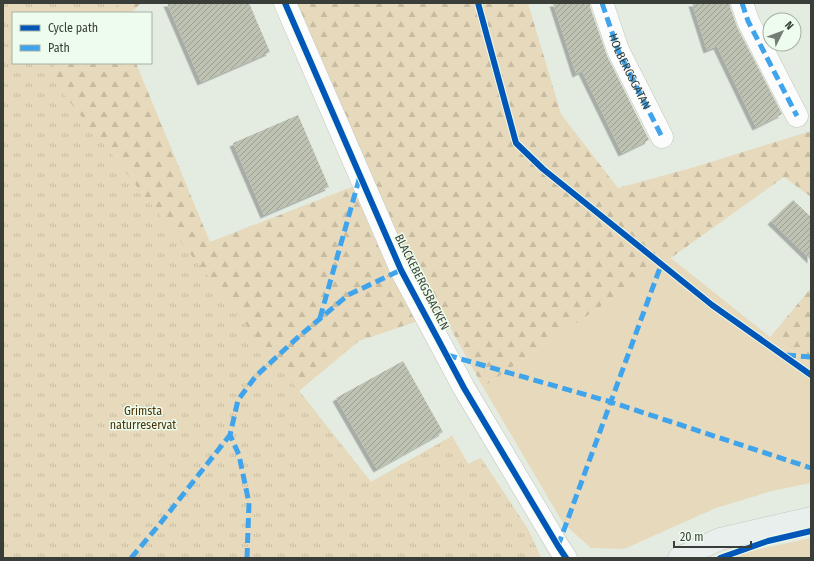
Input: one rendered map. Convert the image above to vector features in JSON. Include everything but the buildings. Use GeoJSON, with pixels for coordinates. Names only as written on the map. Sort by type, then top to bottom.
{"type":"FeatureCollection","features":[{"type":"Feature","properties":{"kind":"street","name":"BLACKEBERGSBACKEN"},"geometry":{"type":"LineString","coordinates":[[285,3],[401,270],[464,388],[566,558]]}},
{"type":"Feature","properties":{"kind":"street","name":"HOLBERGSGATAN"},"geometry":{"type":"LineString","coordinates":[[602,3],[618,50],[662,138]]}},
{"type":"Feature","properties":{"kind":"street"},"geometry":{"type":"LineString","coordinates":[[742,3],[748,21],[797,116]]}},
{"type":"Feature","properties":{"kind":"street"},"geometry":{"type":"LineString","coordinates":[[679,558],[720,539],[811,518]]}},
{"type":"Feature","properties":{"kind":"green space"},"geometry":{"type":"Polygon","coordinates":[[[3,3],[141,3],[132,12],[12,12],[12,64],[136,64],[210,242],[354,186],[275,3],[528,3],[561,114],[618,188],[691,168],[811,131],[811,197],[784,177],[661,265],[483,387],[442,313],[359,341],[299,391],[371,482],[452,436],[468,464],[481,458],[529,531],[541,558],[3,558],[3,3]]]}},
{"type":"Feature","properties":{"kind":"green space","name":"Grimsta naturreservat"},"geometry":{"type":"Polygon","coordinates":[[[3,3],[120,3],[110,12],[12,12],[12,64],[56,64],[47,73],[371,482],[452,436],[468,464],[481,458],[529,531],[541,558],[3,558],[3,3]]]}},
{"type":"Feature","properties":{"kind":"green space"},"geometry":{"type":"Polygon","coordinates":[[[671,258],[770,337],[811,363],[811,483],[772,491],[716,508],[624,549],[591,548],[563,523],[483,387],[671,258]]]}},
{"type":"Feature","properties":{"kind":"green space"},"geometry":{"type":"Polygon","coordinates":[[[811,288],[811,363],[770,337],[811,288]]]}},
{"type":"Feature","properties":{"kind":"green space"},"geometry":{"type":"Polygon","coordinates":[[[811,538],[811,558],[732,558],[750,551],[811,538]]]}},
{"type":"Feature","properties":{"kind":"marked path"},"geometry":{"type":"LineString","coordinates":[[602,3],[618,50],[662,137]]}},
{"type":"Feature","properties":{"kind":"marked path"},"geometry":{"type":"LineString","coordinates":[[742,3],[748,21],[797,116]]}},
{"type":"Feature","properties":{"kind":"marked path"},"geometry":{"type":"LineString","coordinates":[[320,318],[360,176]]}},
{"type":"Feature","properties":{"kind":"marked path"},"geometry":{"type":"LineString","coordinates":[[558,546],[661,265]]}},
{"type":"Feature","properties":{"kind":"marked path"},"geometry":{"type":"LineString","coordinates":[[247,558],[249,503],[239,455],[230,435],[238,400],[256,376],[296,339],[348,295],[401,270]]}},
{"type":"Feature","properties":{"kind":"marked path"},"geometry":{"type":"LineString","coordinates":[[447,355],[611,402],[811,468]]}},
{"type":"Feature","properties":{"kind":"marked path"},"geometry":{"type":"LineString","coordinates":[[786,355],[811,357]]}},
{"type":"Feature","properties":{"kind":"marked path"},"geometry":{"type":"LineString","coordinates":[[131,558],[230,435]]}},
{"type":"Feature","properties":{"kind":"cycle path"},"geometry":{"type":"LineString","coordinates":[[285,3],[401,270],[464,388],[566,558]]}},
{"type":"Feature","properties":{"kind":"cycle path"},"geometry":{"type":"LineString","coordinates":[[478,3],[516,143],[543,169],[712,305],[811,375]]}},
{"type":"Feature","properties":{"kind":"cycle path"},"geometry":{"type":"LineString","coordinates":[[720,558],[768,541],[811,531]]}}]}
